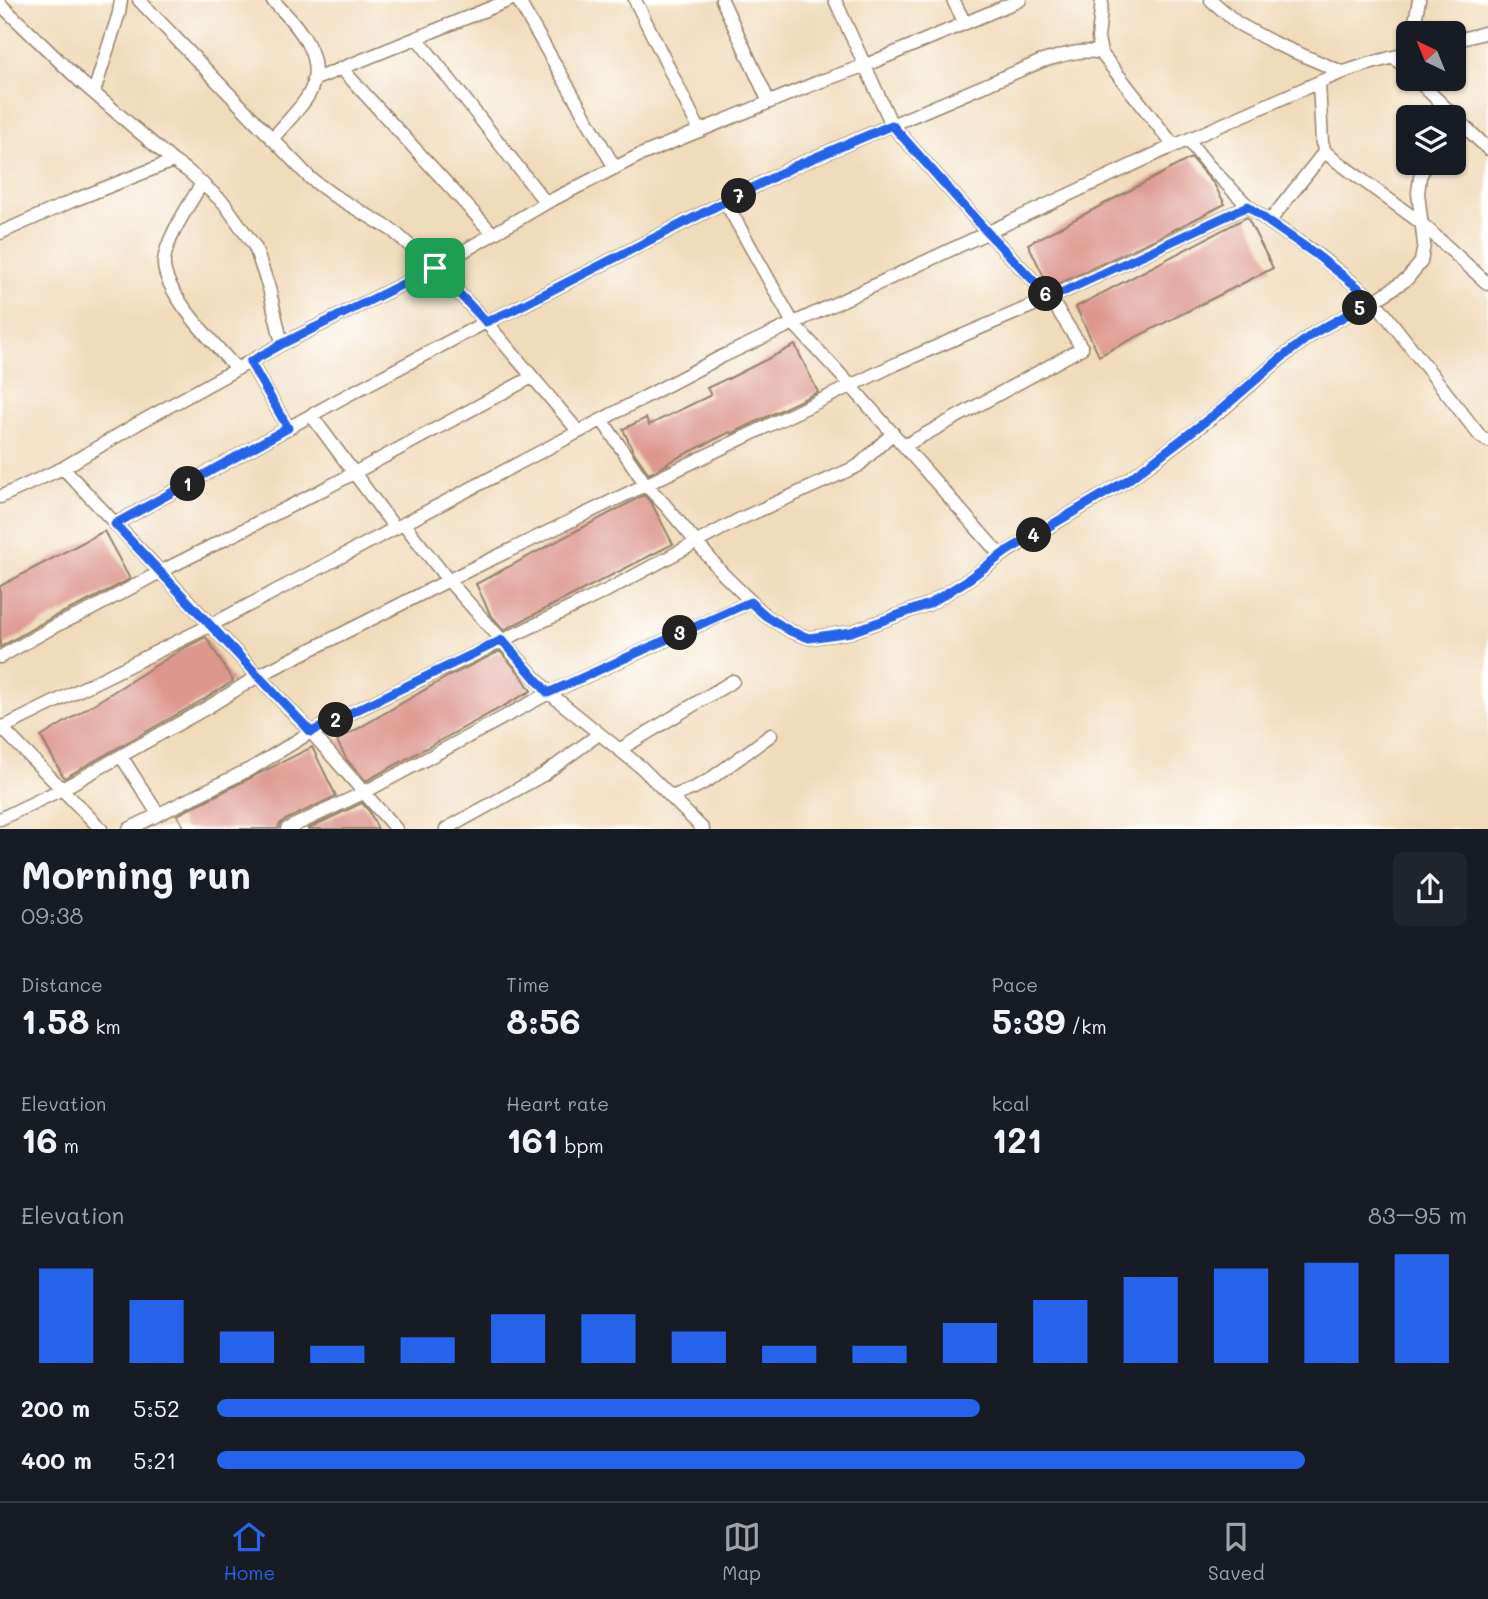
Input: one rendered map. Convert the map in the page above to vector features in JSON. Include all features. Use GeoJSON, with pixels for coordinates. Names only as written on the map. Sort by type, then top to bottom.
{"type":"FeatureCollection","features":[{"type":"Feature","properties":{"kind":"street"},"geometry":{"type":"LineString","coordinates":[[94,92],[121,0]]}},
{"type":"Feature","properties":{"kind":"street"},"geometry":{"type":"LineString","coordinates":[[139,0],[310,178],[392,230],[435,268],[486,322],[579,432]]}},
{"type":"Feature","properties":{"kind":"street"},"geometry":{"type":"LineString","coordinates":[[272,0],[302,33],[315,65],[308,95],[272,139]]}},
{"type":"Feature","properties":{"kind":"street"},"geometry":{"type":"LineString","coordinates":[[313,80],[510,0]]}},
{"type":"Feature","properties":{"kind":"street"},"geometry":{"type":"LineString","coordinates":[[518,0],[615,168]]}},
{"type":"Feature","properties":{"kind":"street"},"geometry":{"type":"LineString","coordinates":[[635,0],[701,131]]}},
{"type":"Feature","properties":{"kind":"street"},"geometry":{"type":"LineString","coordinates":[[722,0],[769,102]]}},
{"type":"Feature","properties":{"kind":"street"},"geometry":{"type":"LineString","coordinates":[[835,0],[892,125],[1050,298],[1082,348],[904,446]]}},
{"type":"Feature","properties":{"kind":"street"},"geometry":{"type":"LineString","coordinates":[[953,0],[965,23]]}},
{"type":"Feature","properties":{"kind":"street"},"geometry":{"type":"LineString","coordinates":[[2,493],[63,468],[282,344],[435,268],[546,203],[638,156],[1020,0]]}},
{"type":"Feature","properties":{"kind":"street"},"geometry":{"type":"LineString","coordinates":[[1102,0],[1098,38],[1101,53],[1174,146]]}},
{"type":"Feature","properties":{"kind":"street"},"geometry":{"type":"LineString","coordinates":[[1211,0],[1246,28],[1342,72]]}},
{"type":"Feature","properties":{"kind":"street"},"geometry":{"type":"LineString","coordinates":[[1415,21],[1419,0]]}},
{"type":"Feature","properties":{"kind":"street"},"geometry":{"type":"LineString","coordinates":[[0,4],[94,92],[224,203],[254,247],[269,288],[282,344]]}},
{"type":"Feature","properties":{"kind":"street"},"geometry":{"type":"LineString","coordinates":[[1466,38],[1488,32]]}},
{"type":"Feature","properties":{"kind":"street"},"geometry":{"type":"LineString","coordinates":[[417,38],[546,203]]}},
{"type":"Feature","properties":{"kind":"street"},"geometry":{"type":"LineString","coordinates":[[115,524],[486,322],[795,166],[1042,61],[1089,50],[1101,53]]}},
{"type":"Feature","properties":{"kind":"street"},"geometry":{"type":"LineString","coordinates":[[101,829],[1,728],[211,625],[721,357],[1174,146],[1342,72],[1394,57]]}},
{"type":"Feature","properties":{"kind":"street"},"geometry":{"type":"LineString","coordinates":[[341,68],[493,234]]}},
{"type":"Feature","properties":{"kind":"street"},"geometry":{"type":"LineString","coordinates":[[1319,82],[1321,142],[1325,151],[1421,223],[1488,284]]}},
{"type":"Feature","properties":{"kind":"street"},"geometry":{"type":"LineString","coordinates":[[1427,91],[1440,105]]}},
{"type":"Feature","properties":{"kind":"street"},"geometry":{"type":"LineString","coordinates":[[1466,130],[1488,149]]}},
{"type":"Feature","properties":{"kind":"street"},"geometry":{"type":"LineString","coordinates":[[1188,140],[1225,184],[1248,206],[1374,300],[1480,436],[1488,441]]}},
{"type":"Feature","properties":{"kind":"street"},"geometry":{"type":"LineString","coordinates":[[1269,222],[1325,151]]}},
{"type":"Feature","properties":{"kind":"street"},"geometry":{"type":"LineString","coordinates":[[0,233],[173,161]]}},
{"type":"Feature","properties":{"kind":"street"},"geometry":{"type":"LineString","coordinates":[[602,420],[646,485],[724,575],[766,616],[790,631],[809,638],[851,632],[929,604],[1001,556],[1128,480],[1223,408],[1314,333],[1407,279],[1421,262],[1424,244],[1418,193],[1421,175]]}},
{"type":"Feature","properties":{"kind":"street"},"geometry":{"type":"LineString","coordinates":[[202,183],[168,243],[164,262],[166,274],[186,311],[237,369]]}},
{"type":"Feature","properties":{"kind":"street"},"geometry":{"type":"LineString","coordinates":[[726,203],[793,323],[1001,556]]}},
{"type":"Feature","properties":{"kind":"street"},"geometry":{"type":"LineString","coordinates":[[0,819],[62,789],[258,676],[448,580],[896,364],[1050,298],[1248,206]]}},
{"type":"Feature","properties":{"kind":"street"},"geometry":{"type":"LineString","coordinates":[[250,362],[288,428]]}},
{"type":"Feature","properties":{"kind":"street"},"geometry":{"type":"LineString","coordinates":[[0,657],[57,625],[355,473],[532,377]]}},
{"type":"Feature","properties":{"kind":"street"},"geometry":{"type":"LineString","coordinates":[[311,415],[400,526],[548,693],[642,768],[703,829]]}},
{"type":"Feature","properties":{"kind":"street"},"geometry":{"type":"LineString","coordinates":[[129,829],[254,767],[311,732],[607,591],[740,519],[858,466],[893,433]]}},
{"type":"Feature","properties":{"kind":"street"},"geometry":{"type":"LineString","coordinates":[[63,468],[311,732],[396,829]]}},
{"type":"Feature","properties":{"kind":"street"},"geometry":{"type":"LineString","coordinates":[[287,829],[363,793],[548,693],[750,602]]}},
{"type":"Feature","properties":{"kind":"street"},"geometry":{"type":"LineString","coordinates":[[619,750],[733,681]]}},
{"type":"Feature","properties":{"kind":"street"},"geometry":{"type":"LineString","coordinates":[[446,829],[543,775],[599,734]]}},
{"type":"Feature","properties":{"kind":"street"},"geometry":{"type":"LineString","coordinates":[[671,797],[709,780],[771,735]]}},
{"type":"Feature","properties":{"kind":"street"},"geometry":{"type":"LineString","coordinates":[[121,756],[158,814]]}},
{"type":"Feature","properties":{"kind":"building"},"geometry":{"type":"Polygon","coordinates":[[[1191,158],[1214,184],[1225,204],[1052,287],[1046,281],[1028,244],[1191,158]]]}},
{"type":"Feature","properties":{"kind":"building"},"geometry":{"type":"Polygon","coordinates":[[[1247,217],[1273,268],[1099,356],[1076,307],[1247,217]]]}},
{"type":"Feature","properties":{"kind":"building"},"geometry":{"type":"Polygon","coordinates":[[[795,345],[818,392],[731,434],[730,432],[649,474],[633,451],[623,429],[646,418],[649,425],[711,395],[707,388],[795,345]]]}},
{"type":"Feature","properties":{"kind":"building"},"geometry":{"type":"Polygon","coordinates":[[[644,495],[652,504],[673,544],[504,630],[490,614],[476,584],[644,495]]]}},
{"type":"Feature","properties":{"kind":"building"},"geometry":{"type":"Polygon","coordinates":[[[104,531],[130,579],[0,647],[0,586],[104,531]]]}},
{"type":"Feature","properties":{"kind":"building"},"geometry":{"type":"Polygon","coordinates":[[[206,637],[233,681],[64,778],[41,737],[182,649],[206,637]]]}},
{"type":"Feature","properties":{"kind":"building"},"geometry":{"type":"Polygon","coordinates":[[[500,651],[531,691],[366,781],[347,760],[337,741],[447,677],[500,651]]]}},
{"type":"Feature","properties":{"kind":"building"},"geometry":{"type":"Polygon","coordinates":[[[312,747],[336,796],[283,821],[278,829],[185,829],[177,815],[312,747]]]}},
{"type":"Feature","properties":{"kind":"building"},"geometry":{"type":"Polygon","coordinates":[[[362,803],[378,829],[307,829],[362,803]]]}},
{"type":"Feature","properties":{"kind":"route"},"geometry":{"type":"LineString","coordinates":[[892,125],[1050,298],[1248,206],[1374,300],[1314,333],[1223,408],[1128,480],[1007,551],[929,604],[851,632],[809,638],[790,631],[750,602],[548,693],[502,640],[311,732],[115,524],[288,428],[250,362],[435,268],[486,322],[795,166],[892,125]]}}]}
